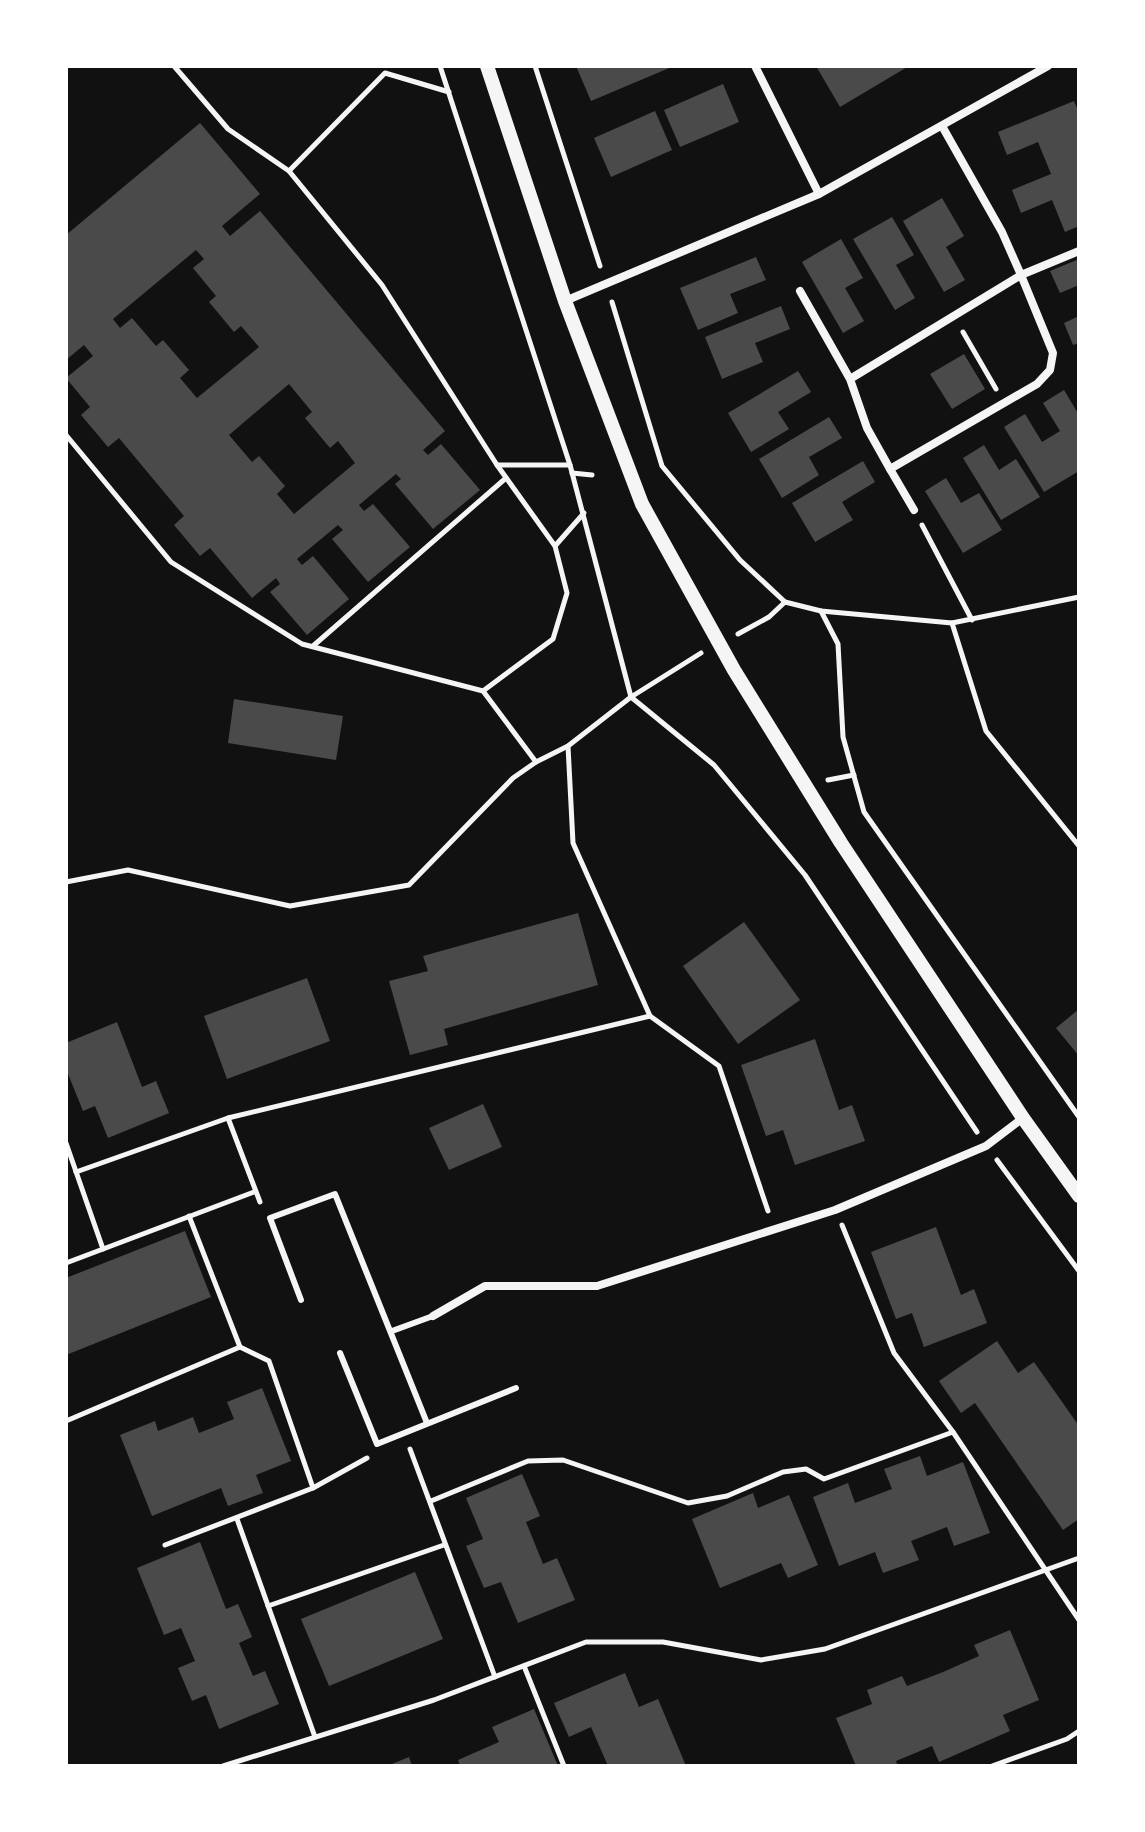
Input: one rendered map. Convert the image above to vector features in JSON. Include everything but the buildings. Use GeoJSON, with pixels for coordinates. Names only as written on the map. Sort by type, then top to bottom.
{"type":"FeatureCollection","features":[{"type":"Feature","properties":{"kind":"street"},"geometry":{"type":"LineString","coordinates":[[487,66],[565,301],[642,504],[734,670],[841,843],[1023,1118],[1079,1196]]}},
{"type":"Feature","properties":{"kind":"street"},"geometry":{"type":"LineString","coordinates":[[755,66],[819,194]]}},
{"type":"Feature","properties":{"kind":"street"},"geometry":{"type":"LineString","coordinates":[[565,301],[819,194],[1048,66]]}},
{"type":"Feature","properties":{"kind":"street"},"geometry":{"type":"LineString","coordinates":[[890,469],[1005,404],[1044,377],[1050,370],[1053,353],[1002,232],[942,126]]}},
{"type":"Feature","properties":{"kind":"street"},"geometry":{"type":"LineString","coordinates":[[850,379],[1021,275],[1079,251]]}},
{"type":"Feature","properties":{"kind":"street"},"geometry":{"type":"LineString","coordinates":[[800,291],[850,379],[867,428],[914,510]]}},
{"type":"Feature","properties":{"kind":"street"},"geometry":{"type":"LineString","coordinates":[[433,1316],[485,1286],[597,1286],[835,1210],[986,1146],[1023,1118]]}},
{"type":"Feature","properties":{"kind":"lane"},"geometry":{"type":"LineString","coordinates":[[301,1300],[270,1218],[335,1194],[427,1423]]}},
{"type":"Feature","properties":{"kind":"lane"},"geometry":{"type":"LineString","coordinates":[[392,1331],[433,1316]]}},
{"type":"Feature","properties":{"kind":"lane"},"geometry":{"type":"LineString","coordinates":[[340,1353],[377,1444],[516,1388]]}},
{"type":"Feature","properties":{"kind":"path"},"geometry":{"type":"LineString","coordinates":[[174,66],[228,129],[289,171],[382,285],[497,465],[555,546],[567,593],[553,639],[483,691]]}},
{"type":"Feature","properties":{"kind":"path"},"geometry":{"type":"LineString","coordinates":[[440,66],[570,465],[631,697],[714,765],[805,875],[986,1146],[1079,1271]]}},
{"type":"Feature","properties":{"kind":"path"},"geometry":{"type":"LineString","coordinates":[[535,66],[662,466],[740,560],[785,602],[821,611],[952,623],[1079,597]]}},
{"type":"Feature","properties":{"kind":"path"},"geometry":{"type":"LineString","coordinates":[[289,171],[385,73],[449,92]]}},
{"type":"Feature","properties":{"kind":"path"},"geometry":{"type":"LineString","coordinates":[[954,317],[1005,404]]}},
{"type":"Feature","properties":{"kind":"path"},"geometry":{"type":"LineString","coordinates":[[66,435],[171,562],[302,644],[483,691],[536,762]]}},
{"type":"Feature","properties":{"kind":"path"},"geometry":{"type":"LineString","coordinates":[[497,465],[570,465]]}},
{"type":"Feature","properties":{"kind":"path"},"geometry":{"type":"LineString","coordinates":[[572,473],[592,475]]}},
{"type":"Feature","properties":{"kind":"path"},"geometry":{"type":"LineString","coordinates":[[313,647],[506,478]]}},
{"type":"Feature","properties":{"kind":"path"},"geometry":{"type":"LineString","coordinates":[[914,510],[972,620]]}},
{"type":"Feature","properties":{"kind":"path"},"geometry":{"type":"LineString","coordinates":[[555,546],[584,513]]}},
{"type":"Feature","properties":{"kind":"path"},"geometry":{"type":"LineString","coordinates":[[728,639],[769,617],[785,602]]}},
{"type":"Feature","properties":{"kind":"path"},"geometry":{"type":"LineString","coordinates":[[821,611],[838,644],[843,737],[864,812],[1079,1117]]}},
{"type":"Feature","properties":{"kind":"path"},"geometry":{"type":"LineString","coordinates":[[952,623],[986,731],[1079,846]]}},
{"type":"Feature","properties":{"kind":"path"},"geometry":{"type":"LineString","coordinates":[[66,882],[128,870],[290,906],[409,885],[513,778],[568,746],[631,697],[714,646]]}},
{"type":"Feature","properties":{"kind":"path"},"geometry":{"type":"LineString","coordinates":[[568,746],[573,843],[650,1016],[719,1066],[774,1227]]}},
{"type":"Feature","properties":{"kind":"path"},"geometry":{"type":"LineString","coordinates":[[827,780],[854,775]]}},
{"type":"Feature","properties":{"kind":"path"},"geometry":{"type":"LineString","coordinates":[[76,1172],[228,1118],[650,1016]]}},
{"type":"Feature","properties":{"kind":"path"},"geometry":{"type":"LineString","coordinates":[[228,1118],[254,1192],[270,1218]]}},
{"type":"Feature","properties":{"kind":"path"},"geometry":{"type":"LineString","coordinates":[[66,1143],[103,1249]]}},
{"type":"Feature","properties":{"kind":"path"},"geometry":{"type":"LineString","coordinates":[[66,1263],[254,1192]]}},
{"type":"Feature","properties":{"kind":"path"},"geometry":{"type":"LineString","coordinates":[[835,1210],[894,1353],[953,1432],[1079,1620]]}},
{"type":"Feature","properties":{"kind":"path"},"geometry":{"type":"LineString","coordinates":[[189,1216],[240,1347],[269,1361],[313,1488]]}},
{"type":"Feature","properties":{"kind":"path"},"geometry":{"type":"LineString","coordinates":[[66,1421],[240,1347]]}},
{"type":"Feature","properties":{"kind":"path"},"geometry":{"type":"LineString","coordinates":[[403,1432],[495,1677]]}},
{"type":"Feature","properties":{"kind":"path"},"geometry":{"type":"LineString","coordinates":[[431,1501],[528,1461],[563,1460],[688,1503],[727,1496],[783,1472],[806,1469],[824,1479],[953,1432]]}},
{"type":"Feature","properties":{"kind":"path"},"geometry":{"type":"LineString","coordinates":[[165,1545],[313,1488],[365,1462],[377,1444]]}},
{"type":"Feature","properties":{"kind":"path"},"geometry":{"type":"LineString","coordinates":[[237,1519],[315,1737]]}},
{"type":"Feature","properties":{"kind":"path"},"geometry":{"type":"LineString","coordinates":[[268,1606],[444,1545]]}},
{"type":"Feature","properties":{"kind":"path"},"geometry":{"type":"LineString","coordinates":[[223,1766],[434,1700],[586,1642],[663,1642],[761,1660],[825,1649],[1079,1558]]}},
{"type":"Feature","properties":{"kind":"path"},"geometry":{"type":"LineString","coordinates":[[524,1666],[564,1766]]}},
{"type":"Feature","properties":{"kind":"path"},"geometry":{"type":"LineString","coordinates":[[992,1766],[1067,1739],[1079,1731]]}}]}
